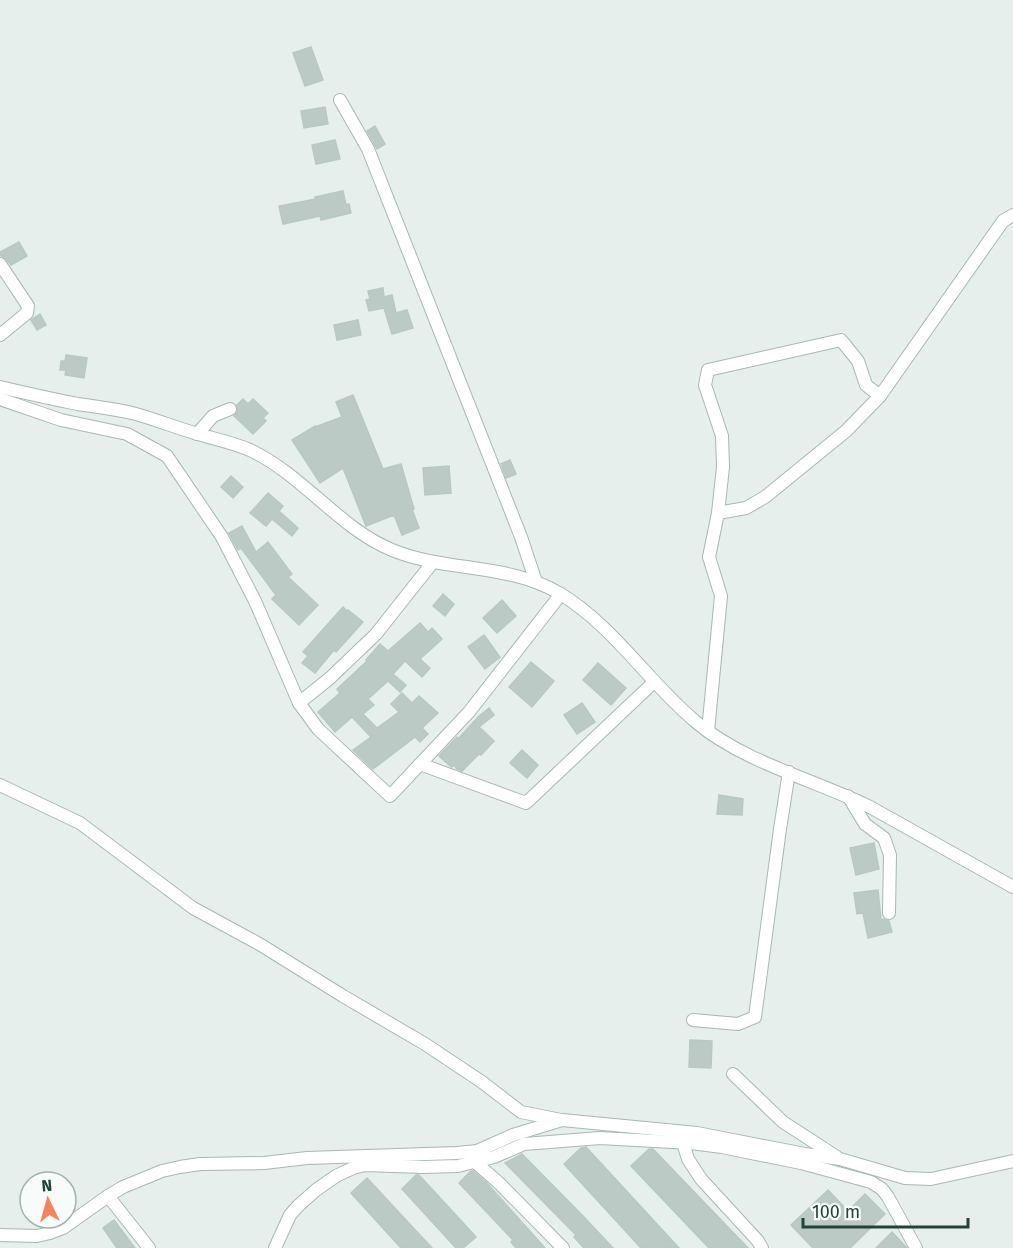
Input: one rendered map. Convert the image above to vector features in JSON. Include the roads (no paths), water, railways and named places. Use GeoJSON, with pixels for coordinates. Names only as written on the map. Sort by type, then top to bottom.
{"type":"FeatureCollection","features":[{"type":"Feature","properties":{"kind":"street"},"geometry":{"type":"LineString","coordinates":[[340,100],[368,148],[521,537],[536,582]]}},
{"type":"Feature","properties":{"kind":"street"},"geometry":{"type":"LineString","coordinates":[[718,513],[746,508],[765,497],[846,431],[880,396],[1003,221],[1013,214]]}},
{"type":"Feature","properties":{"kind":"street"},"geometry":{"type":"LineString","coordinates":[[0,264],[28,306],[27,312],[0,335]]}},
{"type":"Feature","properties":{"kind":"street"},"geometry":{"type":"LineString","coordinates":[[708,731],[722,596],[709,557],[718,513],[723,467],[722,436],[705,385],[708,370],[841,340],[858,362],[866,385],[880,396]]}},
{"type":"Feature","properties":{"kind":"street"},"geometry":{"type":"LineString","coordinates":[[0,387],[136,414],[249,450],[286,472],[372,540],[408,556],[512,574],[561,594],[619,641],[654,682],[708,731],[748,754],[870,807],[1013,887]]}},
{"type":"Feature","properties":{"kind":"street"},"geometry":{"type":"LineString","coordinates":[[0,399],[61,420],[128,434],[167,456],[222,537],[255,602],[298,703],[318,729],[390,796],[469,711],[561,594]]}},
{"type":"Feature","properties":{"kind":"street"},"geometry":{"type":"LineString","coordinates":[[197,434],[213,416],[230,409]]}},
{"type":"Feature","properties":{"kind":"street"},"geometry":{"type":"LineString","coordinates":[[298,703],[330,678],[376,634],[433,562]]}},
{"type":"Feature","properties":{"kind":"street"},"geometry":{"type":"LineString","coordinates":[[420,764],[526,803],[654,682]]}},
{"type":"Feature","properties":{"kind":"street"},"geometry":{"type":"LineString","coordinates":[[693,1020],[738,1024],[755,1017],[789,772]]}},
{"type":"Feature","properties":{"kind":"street"},"geometry":{"type":"LineString","coordinates":[[0,785],[80,823],[193,908],[261,945],[425,1044],[482,1082],[521,1112],[562,1120],[697,1132],[840,1159],[917,1180],[1013,1161]]}},
{"type":"Feature","properties":{"kind":"street"},"geometry":{"type":"LineString","coordinates":[[848,796],[865,824],[884,838],[890,855],[889,914]]}},
{"type":"Feature","properties":{"kind":"street"},"geometry":{"type":"LineString","coordinates":[[733,1074],[783,1122],[840,1159]]}},
{"type":"Feature","properties":{"kind":"street"},"geometry":{"type":"LineString","coordinates":[[0,1235],[37,1236],[50,1233],[63,1228],[108,1196],[141,1179],[180,1167],[319,1158],[457,1154],[477,1151],[513,1135],[562,1120]]}},
{"type":"Feature","properties":{"kind":"street"},"geometry":{"type":"LineString","coordinates":[[275,1248],[290,1215],[298,1206],[336,1176],[353,1168],[365,1165],[458,1166],[494,1157],[524,1144],[600,1138],[722,1147],[801,1163],[871,1182],[882,1189],[888,1197],[916,1248]]}},
{"type":"Feature","properties":{"kind":"street"},"geometry":{"type":"LineString","coordinates":[[683,1143],[688,1159],[701,1179],[762,1248]]}},
{"type":"Feature","properties":{"kind":"street"},"geometry":{"type":"LineString","coordinates":[[475,1162],[563,1248]]}},
{"type":"Feature","properties":{"kind":"street"},"geometry":{"type":"LineString","coordinates":[[108,1196],[149,1248]]}}]}
